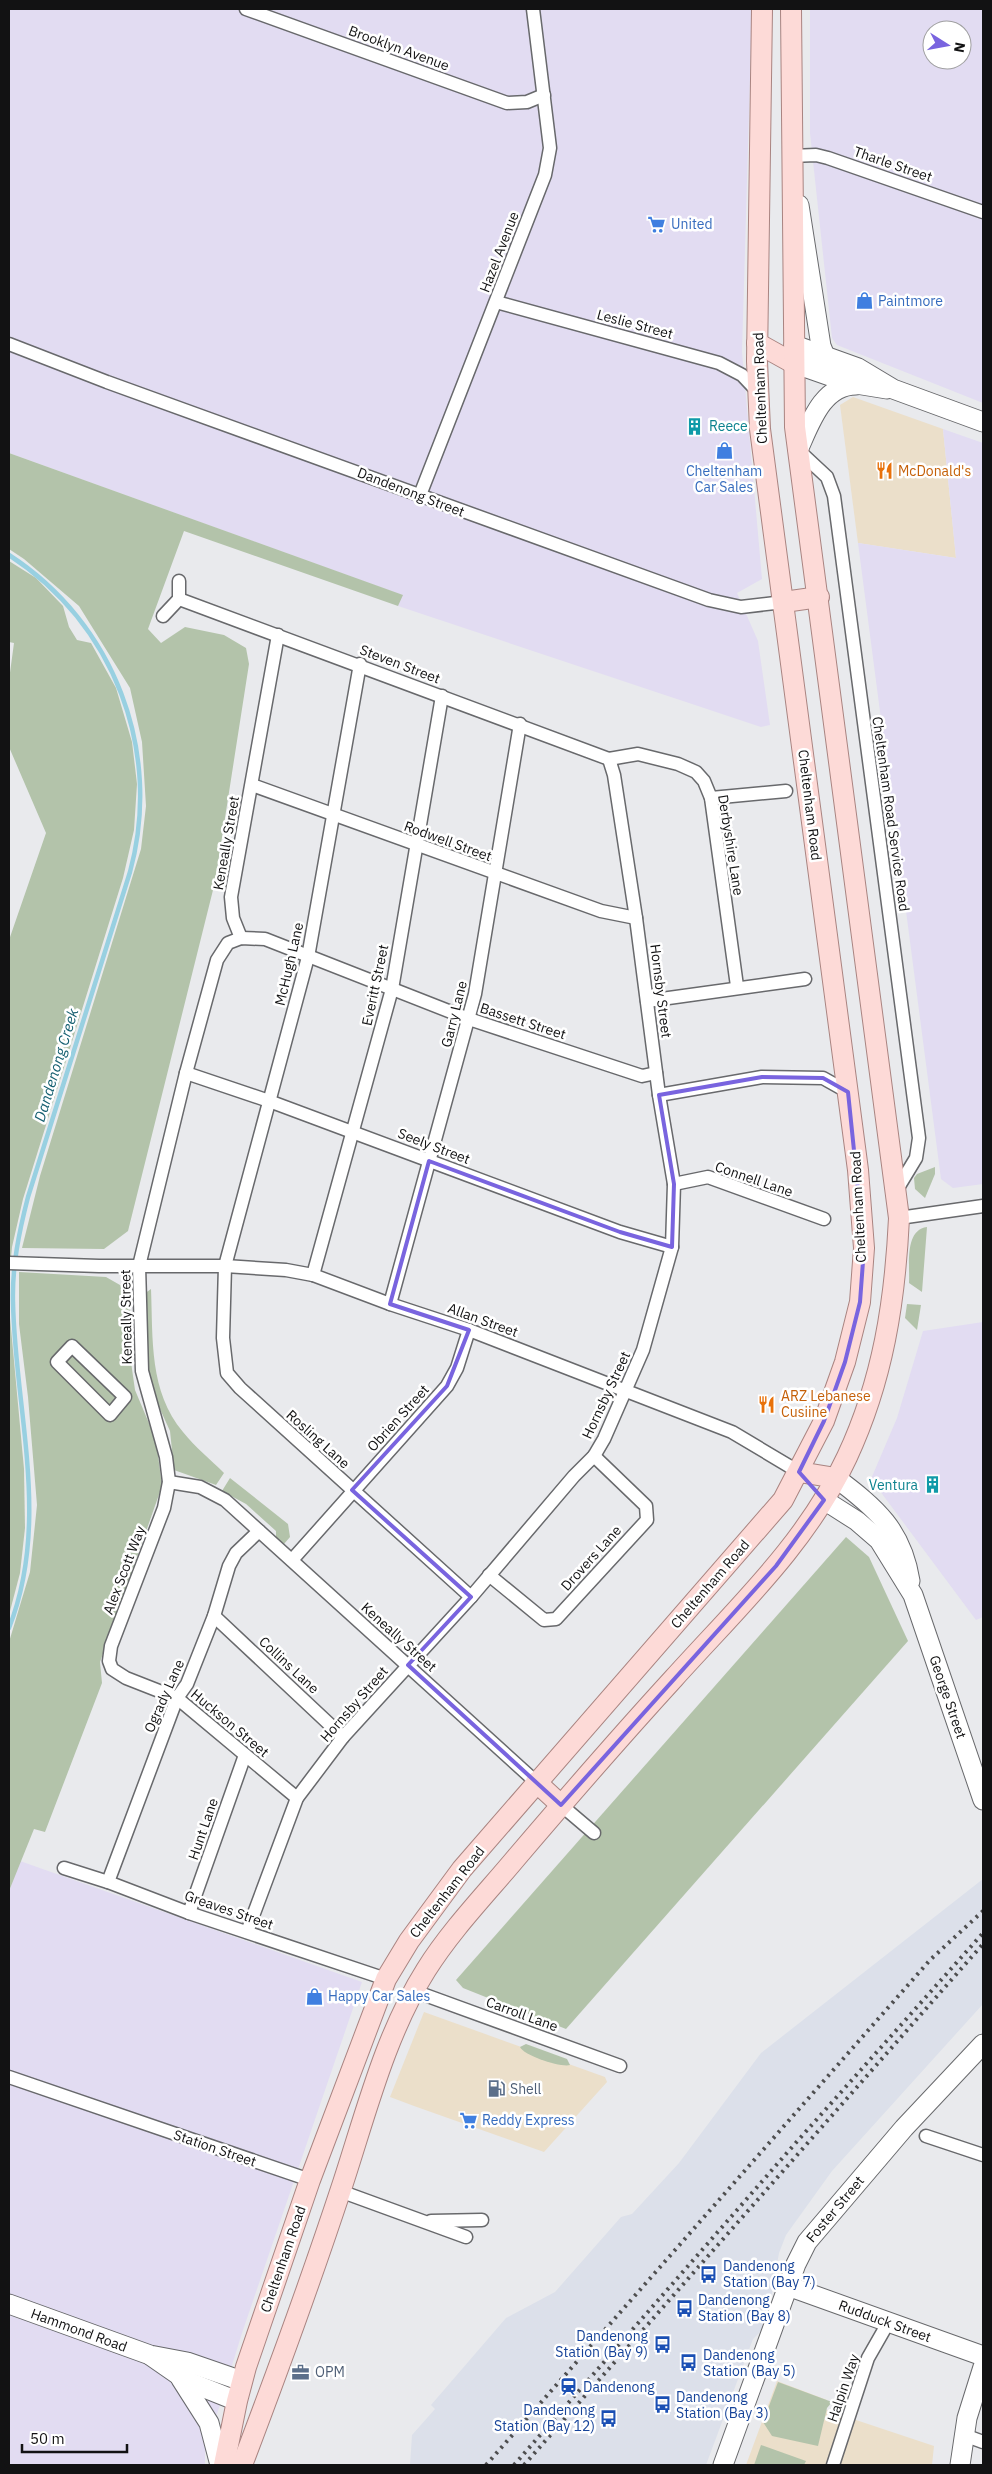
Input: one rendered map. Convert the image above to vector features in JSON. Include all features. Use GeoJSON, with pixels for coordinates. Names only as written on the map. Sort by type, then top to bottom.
{"type":"FeatureCollection","features":[{"type":"Feature","properties":{"kind":"main road","name":"Cheltenham Road"},"geometry":{"type":"LineString","coordinates":[[224,2465],[242,2381],[310,2180],[386,1979],[408,1941],[462,1869],[783,1500],[824,1421],[845,1362],[860,1302],[864,1248],[858,1170],[784,602],[769,504],[758,392],[757,343],[762,9]]}},
{"type":"Feature","properties":{"kind":"main road"},"geometry":{"type":"LineString","coordinates":[[242,2465],[340,2191],[385,2055],[414,1991],[444,1944],[561,1805],[776,1566],[824,1500],[836,1478],[864,1416],[883,1357],[894,1292],[899,1218],[794,416],[791,9]]}},
{"type":"Feature","properties":{"kind":"main road"},"geometry":{"type":"LineString","coordinates":[[791,157],[821,346],[825,356]]}},
{"type":"Feature","properties":{"kind":"main road"},"geometry":{"type":"LineString","coordinates":[[757,343],[793,354],[857,384]]}},
{"type":"Feature","properties":{"kind":"main road"},"geometry":{"type":"LineString","coordinates":[[793,354],[825,356],[858,368],[893,389],[983,422]]}},
{"type":"Feature","properties":{"kind":"main road"},"geometry":{"type":"LineString","coordinates":[[798,450],[829,394],[843,386],[857,384],[893,389]]}},
{"type":"Feature","properties":{"kind":"main road","name":"Dandenong Street"},"geometry":{"type":"LineString","coordinates":[[784,602],[819,597]]}},
{"type":"Feature","properties":{"kind":"main road"},"geometry":{"type":"LineString","coordinates":[[799,1472],[836,1478]]}},
{"type":"Feature","properties":{"kind":"main road"},"geometry":{"type":"LineString","coordinates":[[799,1472],[824,1500]]}},
{"type":"Feature","properties":{"kind":"main road","name":"George Street"},"geometry":{"type":"LineString","coordinates":[[836,1478],[870,1504],[897,1539],[906,1557],[913,1595],[983,1800]]}},
{"type":"Feature","properties":{"kind":"main road","name":"George Street"},"geometry":{"type":"LineString","coordinates":[[824,1500],[857,1522],[879,1540],[913,1595]]}},
{"type":"Feature","properties":{"kind":"main road"},"geometry":{"type":"LineString","coordinates":[[536,1782],[561,1805]]}},
{"type":"Feature","properties":{"kind":"main road"},"geometry":{"type":"LineString","coordinates":[[386,1979],[414,1991]]}},
{"type":"Feature","properties":{"kind":"main road","name":"Foster Street"},"geometry":{"type":"LineString","coordinates":[[723,2465],[788,2286],[810,2237],[904,2128],[983,2044]]}},
{"type":"Feature","properties":{"kind":"main road","name":"Station Street"},"geometry":{"type":"LineString","coordinates":[[310,2180],[340,2191]]}},
{"type":"Feature","properties":{"kind":"main road","name":"Rudduck Street"},"geometry":{"type":"LineString","coordinates":[[788,2286],[983,2356]]}},
{"type":"Feature","properties":{"kind":"main road","name":"Hammond Road"},"geometry":{"type":"LineString","coordinates":[[9,2304],[150,2355],[187,2362],[242,2381]]}},
{"type":"Feature","properties":{"kind":"main road","name":"Hammond Road"},"geometry":{"type":"LineString","coordinates":[[150,2355],[179,2377],[205,2390],[237,2401]]}},
{"type":"Feature","properties":{"kind":"main road"},"geometry":{"type":"LineString","coordinates":[[960,2465],[964,2435],[983,2367]]}},
{"type":"Feature","properties":{"kind":"main road"},"geometry":{"type":"LineString","coordinates":[[179,2377],[211,2426],[220,2465]]}},
{"type":"Feature","properties":{"kind":"main road"},"geometry":{"type":"LineString","coordinates":[[242,2381],[267,2398]]}},
{"type":"Feature","properties":{"kind":"main road"},"geometry":{"type":"LineString","coordinates":[[237,2401],[267,2398]]}},
{"type":"Feature","properties":{"kind":"street","name":"Brooklyn Avenue"},"geometry":{"type":"LineString","coordinates":[[246,9],[507,103],[527,102],[544,95]]}},
{"type":"Feature","properties":{"kind":"street","name":"Hazel Avenue"},"geometry":{"type":"LineString","coordinates":[[420,495],[545,175],[550,148],[533,9]]}},
{"type":"Feature","properties":{"kind":"street","name":"Tharle Street"},"geometry":{"type":"LineString","coordinates":[[791,157],[816,155],[828,158],[983,212]]}},
{"type":"Feature","properties":{"kind":"street","name":"Leslie Street"},"geometry":{"type":"LineString","coordinates":[[496,302],[726,366],[742,375],[758,392]]}},
{"type":"Feature","properties":{"kind":"street","name":"Dandenong Street"},"geometry":{"type":"LineString","coordinates":[[9,344],[107,382],[709,600],[741,606],[784,602]]}},
{"type":"Feature","properties":{"kind":"street","name":"Cheltenham Road Service Road"},"geometry":{"type":"LineString","coordinates":[[798,450],[827,477],[834,496],[919,1138],[916,1158],[896,1191]]}},
{"type":"Feature","properties":{"kind":"street"},"geometry":{"type":"LineString","coordinates":[[162,616],[179,598],[179,581]]}},
{"type":"Feature","properties":{"kind":"street","name":"Steven Street"},"geometry":{"type":"LineString","coordinates":[[179,598],[360,664],[609,759]]}},
{"type":"Feature","properties":{"kind":"street","name":"Keneally Street"},"geometry":{"type":"LineString","coordinates":[[278,635],[231,897],[233,918],[241,938],[228,943],[217,960],[186,1073],[139,1266],[142,1371],[166,1457],[169,1482],[200,1487],[212,1492],[292,1560],[536,1782]]}},
{"type":"Feature","properties":{"kind":"street","name":"McHugh Lane"},"geometry":{"type":"LineString","coordinates":[[225,1266],[308,957],[360,664]]}},
{"type":"Feature","properties":{"kind":"street","name":"Everitt Street"},"geometry":{"type":"LineString","coordinates":[[314,1275],[392,989],[442,696]]}},
{"type":"Feature","properties":{"kind":"street","name":"Garry Lane"},"geometry":{"type":"LineString","coordinates":[[390,1304],[469,1019],[496,874],[520,724]]}},
{"type":"Feature","properties":{"kind":"street","name":"Derbyshire Lane"},"geometry":{"type":"LineString","coordinates":[[609,759],[638,754],[678,764],[700,777],[711,798],[737,986]]}},
{"type":"Feature","properties":{"kind":"street","name":"Hornsby Street"},"geometry":{"type":"LineString","coordinates":[[247,1932],[297,1798],[343,1737],[471,1597],[594,1456],[604,1439],[643,1350],[672,1247],[674,1184],[659,1095],[636,918],[614,775],[609,759]]}},
{"type":"Feature","properties":{"kind":"street","name":"Rodwell Street"},"geometry":{"type":"LineString","coordinates":[[252,785],[601,911],[636,918]]}},
{"type":"Feature","properties":{"kind":"street"},"geometry":{"type":"LineString","coordinates":[[711,798],[786,791]]}},
{"type":"Feature","properties":{"kind":"street","name":"Bassett Street"},"geometry":{"type":"LineString","coordinates":[[241,938],[265,940],[469,1019],[642,1076],[656,1073]]}},
{"type":"Feature","properties":{"kind":"street"},"geometry":{"type":"LineString","coordinates":[[647,1001],[737,986],[805,978]]}},
{"type":"Feature","properties":{"kind":"street","name":"Seely Street"},"geometry":{"type":"LineString","coordinates":[[186,1073],[269,1100],[620,1232],[672,1247]]}},
{"type":"Feature","properties":{"kind":"street"},"geometry":{"type":"LineString","coordinates":[[659,1095],[762,1077],[823,1078],[848,1092]]}},
{"type":"Feature","properties":{"kind":"street","name":"Connell Lane"},"geometry":{"type":"LineString","coordinates":[[674,1184],[708,1177],[824,1219]]}},
{"type":"Feature","properties":{"kind":"street"},"geometry":{"type":"LineString","coordinates":[[899,1218],[983,1206]]}},
{"type":"Feature","properties":{"kind":"street","name":"Allan Street"},"geometry":{"type":"LineString","coordinates":[[9,1263],[98,1266],[225,1266],[286,1270],[314,1275],[390,1304],[470,1330],[732,1432],[799,1472]]}},
{"type":"Feature","properties":{"kind":"street","name":"Rosling Lane"},"geometry":{"type":"LineString","coordinates":[[225,1266],[223,1338],[227,1373],[240,1388],[471,1597]]}},
{"type":"Feature","properties":{"kind":"street","name":"Obrien Street"},"geometry":{"type":"LineString","coordinates":[[292,1560],[352,1490],[447,1386],[457,1368],[470,1330]]}},
{"type":"Feature","properties":{"kind":"street"},"geometry":{"type":"LineString","coordinates":[[72,1346],[125,1397],[110,1415],[57,1362],[72,1346]]}},
{"type":"Feature","properties":{"kind":"street","name":"Drovers Lane"},"geometry":{"type":"LineString","coordinates":[[489,1575],[544,1620],[556,1619],[647,1520],[646,1506],[594,1456]]}},
{"type":"Feature","properties":{"kind":"street","name":"Alex Scott Way"},"geometry":{"type":"LineString","coordinates":[[112,1669],[109,1661],[111,1646],[164,1508],[169,1482]]}},
{"type":"Feature","properties":{"kind":"street","name":"Ogrady Lane"},"geometry":{"type":"LineString","coordinates":[[108,1882],[177,1698],[187,1684],[214,1616],[229,1566],[236,1553],[259,1531]]}},
{"type":"Feature","properties":{"kind":"street","name":"Collins Lane"},"geometry":{"type":"LineString","coordinates":[[214,1616],[343,1737]]}},
{"type":"Feature","properties":{"kind":"street","name":"Huckson Street"},"geometry":{"type":"LineString","coordinates":[[112,1669],[126,1678],[177,1698],[297,1798]]}},
{"type":"Feature","properties":{"kind":"street","name":"Hunt Lane"},"geometry":{"type":"LineString","coordinates":[[189,1913],[245,1755]]}},
{"type":"Feature","properties":{"kind":"street"},"geometry":{"type":"LineString","coordinates":[[561,1805],[594,1833]]}},
{"type":"Feature","properties":{"kind":"street","name":"Greaves Street"},"geometry":{"type":"LineString","coordinates":[[64,1868],[108,1882],[189,1913],[386,1979]]}},
{"type":"Feature","properties":{"kind":"street","name":"Carroll Lane"},"geometry":{"type":"LineString","coordinates":[[414,1991],[620,2066]]}},
{"type":"Feature","properties":{"kind":"street","name":"Station Street"},"geometry":{"type":"LineString","coordinates":[[9,2078],[310,2180]]}},
{"type":"Feature","properties":{"kind":"street"},"geometry":{"type":"LineString","coordinates":[[926,2136],[983,2155]]}},
{"type":"Feature","properties":{"kind":"street","name":"Station Street"},"geometry":{"type":"LineString","coordinates":[[340,2191],[466,2236]]}},
{"type":"Feature","properties":{"kind":"street","name":"Station Street"},"geometry":{"type":"LineString","coordinates":[[421,2220],[482,2220]]}},
{"type":"Feature","properties":{"kind":"street","name":"Halpin Way"},"geometry":{"type":"LineString","coordinates":[[833,2465],[868,2358],[888,2322]]}},
{"type":"Feature","properties":{"kind":"street"},"geometry":{"type":"LineString","coordinates":[[964,2435],[983,2442]]}},
{"type":"Feature","properties":{"kind":"highlighted area"},"geometry":{"type":"Polygon","coordinates":[[[762,1077],[823,1078],[848,1092],[864,1248],[860,1302],[845,1362],[824,1421],[799,1472],[824,1500],[776,1566],[561,1805],[408,1665],[471,1597],[352,1490],[447,1386],[469,1330],[390,1304],[429,1161],[620,1232],[672,1247],[674,1184],[659,1095],[762,1077]]]}},
{"type":"Feature","properties":{"kind":"shaded area"},"geometry":{"type":"Polygon","coordinates":[[[9,9],[752,9],[742,352],[762,579],[737,593],[758,641],[770,725],[761,727],[398,606],[402,595],[9,453],[9,9]]]}},
{"type":"Feature","properties":{"kind":"shaded area"},"geometry":{"type":"Polygon","coordinates":[[[810,9],[983,9],[983,403],[837,345],[832,338],[810,133],[810,9]]]}},
{"type":"Feature","properties":{"kind":"shaded area"},"geometry":{"type":"Polygon","coordinates":[[[853,397],[943,429],[956,558],[858,543],[840,405],[853,397]]]}},
{"type":"Feature","properties":{"kind":"shaded area"},"geometry":{"type":"Polygon","coordinates":[[[943,429],[983,443],[983,1184],[953,1188],[941,1179],[858,543],[956,558],[943,429]]]}},
{"type":"Feature","properties":{"kind":"shaded area"},"geometry":{"type":"Polygon","coordinates":[[[983,1322],[983,1617],[976,1620],[871,1479],[897,1418],[923,1331],[983,1322]]]}},
{"type":"Feature","properties":{"kind":"shaded area"},"geometry":{"type":"Polygon","coordinates":[[[20,1861],[362,1982],[242,2333],[205,2453],[205,2465],[9,2465],[9,1891],[20,1861]]]}},
{"type":"Feature","properties":{"kind":"shaded area"},"geometry":{"type":"Polygon","coordinates":[[[983,1879],[983,2004],[832,2171],[786,2235],[779,2253],[769,2309],[762,2330],[753,2339],[706,2465],[410,2465],[412,2435],[435,2409],[431,2405],[506,2318],[555,2292],[621,2217],[632,2214],[679,2163],[761,2053],[983,1879]]]}},
{"type":"Feature","properties":{"kind":"shaded area","name":"Shell"},"geometry":{"type":"Polygon","coordinates":[[[424,2012],[605,2077],[607,2082],[544,2152],[390,2097],[424,2012]]]}},
{"type":"Feature","properties":{"kind":"shaded area"},"geometry":{"type":"Polygon","coordinates":[[[777,2381],[827,2400],[826,2410],[934,2446],[932,2465],[746,2465],[777,2381]]]}},
{"type":"Feature","properties":{"kind":"green space"},"geometry":{"type":"Polygon","coordinates":[[[9,453],[403,595],[398,606],[184,531],[148,629],[161,643],[185,627],[224,635],[246,648],[249,664],[215,882],[128,1231],[104,1249],[22,1248],[40,1176],[141,849],[146,806],[142,742],[130,688],[79,606],[24,559],[9,549],[9,453]]]}},
{"type":"Feature","properties":{"kind":"green space"},"geometry":{"type":"Polygon","coordinates":[[[9,561],[36,578],[63,606],[69,627],[77,640],[91,643],[116,688],[132,742],[137,784],[134,830],[123,878],[23,1199],[12,1247],[9,1278],[9,940],[46,833],[9,747],[9,680],[14,643],[9,642],[9,561]]]}},
{"type":"Feature","properties":{"kind":"green space"},"geometry":{"type":"Polygon","coordinates":[[[935,1167],[935,1174],[925,1198],[915,1189],[914,1178],[917,1174],[935,1167]]]}},
{"type":"Feature","properties":{"kind":"green space"},"geometry":{"type":"Polygon","coordinates":[[[927,1227],[922,1292],[909,1283],[909,1259],[911,1242],[920,1230],[927,1227]]]}},
{"type":"Feature","properties":{"kind":"green space"},"geometry":{"type":"Polygon","coordinates":[[[19,1272],[106,1277],[127,1289],[130,1305],[131,1362],[135,1390],[156,1440],[162,1486],[100,1662],[102,1683],[45,1832],[34,1829],[9,1891],[9,1642],[30,1572],[37,1505],[28,1397],[19,1324],[19,1272]]]}},
{"type":"Feature","properties":{"kind":"green space"},"geometry":{"type":"Polygon","coordinates":[[[151,1289],[153,1346],[158,1382],[172,1416],[183,1432],[224,1473],[216,1485],[174,1470],[170,1431],[155,1398],[148,1370],[144,1294],[151,1289]]]}},
{"type":"Feature","properties":{"kind":"green space"},"geometry":{"type":"Polygon","coordinates":[[[907,1304],[921,1305],[917,1330],[905,1318],[907,1304]]]}},
{"type":"Feature","properties":{"kind":"green space"},"geometry":{"type":"Polygon","coordinates":[[[9,1307],[24,1469],[25,1528],[20,1573],[9,1615],[9,1307]]]}},
{"type":"Feature","properties":{"kind":"green space"},"geometry":{"type":"Polygon","coordinates":[[[230,1478],[288,1524],[290,1537],[284,1544],[276,1538],[276,1531],[246,1504],[222,1491],[230,1478]]]}},
{"type":"Feature","properties":{"kind":"green space"},"geometry":{"type":"Polygon","coordinates":[[[846,1537],[869,1557],[908,1641],[566,2029],[463,1988],[456,1980],[846,1537]]]}},
{"type":"Feature","properties":{"kind":"green space"},"geometry":{"type":"Polygon","coordinates":[[[526,2044],[567,2059],[570,2065],[559,2065],[528,2054],[520,2047],[526,2044]]]}},
{"type":"Feature","properties":{"kind":"green space"},"geometry":{"type":"Polygon","coordinates":[[[778,2382],[832,2402],[827,2408],[818,2446],[772,2436],[763,2422],[778,2382]]]}},
{"type":"Feature","properties":{"kind":"green space"},"geometry":{"type":"Polygon","coordinates":[[[761,2445],[806,2461],[804,2465],[754,2465],[761,2445]]]}},
{"type":"Feature","properties":{"kind":"waterway","name":"Dandenong Creek"},"geometry":{"type":"LineString","coordinates":[[9,555],[46,583],[77,616],[102,653],[121,694],[134,736],[140,781],[139,826],[130,872],[28,1197],[17,1249],[13,1302],[29,1507],[28,1547],[21,1588],[9,1628]]}},
{"type":"Feature","properties":{"kind":"railway"},"geometry":{"type":"LineString","coordinates":[[486,2465],[930,1960],[983,1911]]}},
{"type":"Feature","properties":{"kind":"railway"},"geometry":{"type":"LineString","coordinates":[[514,2465],[793,2146],[983,1933]]}},
{"type":"Feature","properties":{"kind":"railway"},"geometry":{"type":"LineString","coordinates":[[524,2465],[983,1944]]}},
{"type":"Feature","properties":{"kind":"place","name":"United"},"geometry":{"type":"Point","coordinates":[657,224]}},
{"type":"Feature","properties":{"kind":"place","name":"Paintmore"},"geometry":{"type":"Point","coordinates":[864,301]}},
{"type":"Feature","properties":{"kind":"place","name":"Reece"},"geometry":{"type":"Point","coordinates":[695,426]}},
{"type":"Feature","properties":{"kind":"place","name":"Cheltenham Car Sales"},"geometry":{"type":"Point","coordinates":[724,451]}},
{"type":"Feature","properties":{"kind":"place","name":"McDonald's"},"geometry":{"type":"Point","coordinates":[884,471]}},
{"type":"Feature","properties":{"kind":"place","name":"ARZ Lebanese Cusiine"},"geometry":{"type":"Point","coordinates":[767,1404]}},
{"type":"Feature","properties":{"kind":"place","name":"Ventura"},"geometry":{"type":"Point","coordinates":[932,1485]}},
{"type":"Feature","properties":{"kind":"place","name":"Happy Car Sales"},"geometry":{"type":"Point","coordinates":[314,1996]}},
{"type":"Feature","properties":{"kind":"place","name":"Shell"},"geometry":{"type":"Point","coordinates":[496,2089]}},
{"type":"Feature","properties":{"kind":"place","name":"Reddy Express"},"geometry":{"type":"Point","coordinates":[468,2120]}},
{"type":"Feature","properties":{"kind":"place","name":"Dandenong Station (Bay 7)"},"geometry":{"type":"Point","coordinates":[709,2274]}},
{"type":"Feature","properties":{"kind":"place","name":"Dandenong Station (Bay 8)"},"geometry":{"type":"Point","coordinates":[684,2308]}},
{"type":"Feature","properties":{"kind":"place","name":"Dandenong Station (Bay 9)"},"geometry":{"type":"Point","coordinates":[662,2344]}},
{"type":"Feature","properties":{"kind":"place","name":"Dandenong Station (Bay 5)"},"geometry":{"type":"Point","coordinates":[689,2363]}},
{"type":"Feature","properties":{"kind":"place","name":"OPM"},"geometry":{"type":"Point","coordinates":[301,2372]}},
{"type":"Feature","properties":{"kind":"place","name":"Dandenong"},"geometry":{"type":"Point","coordinates":[569,2387]}},
{"type":"Feature","properties":{"kind":"place","name":"Dandenong Station (Bay 3)"},"geometry":{"type":"Point","coordinates":[662,2405]}},
{"type":"Feature","properties":{"kind":"place","name":"Dandenong Station (Bay 12)"},"geometry":{"type":"Point","coordinates":[609,2418]}}]}
